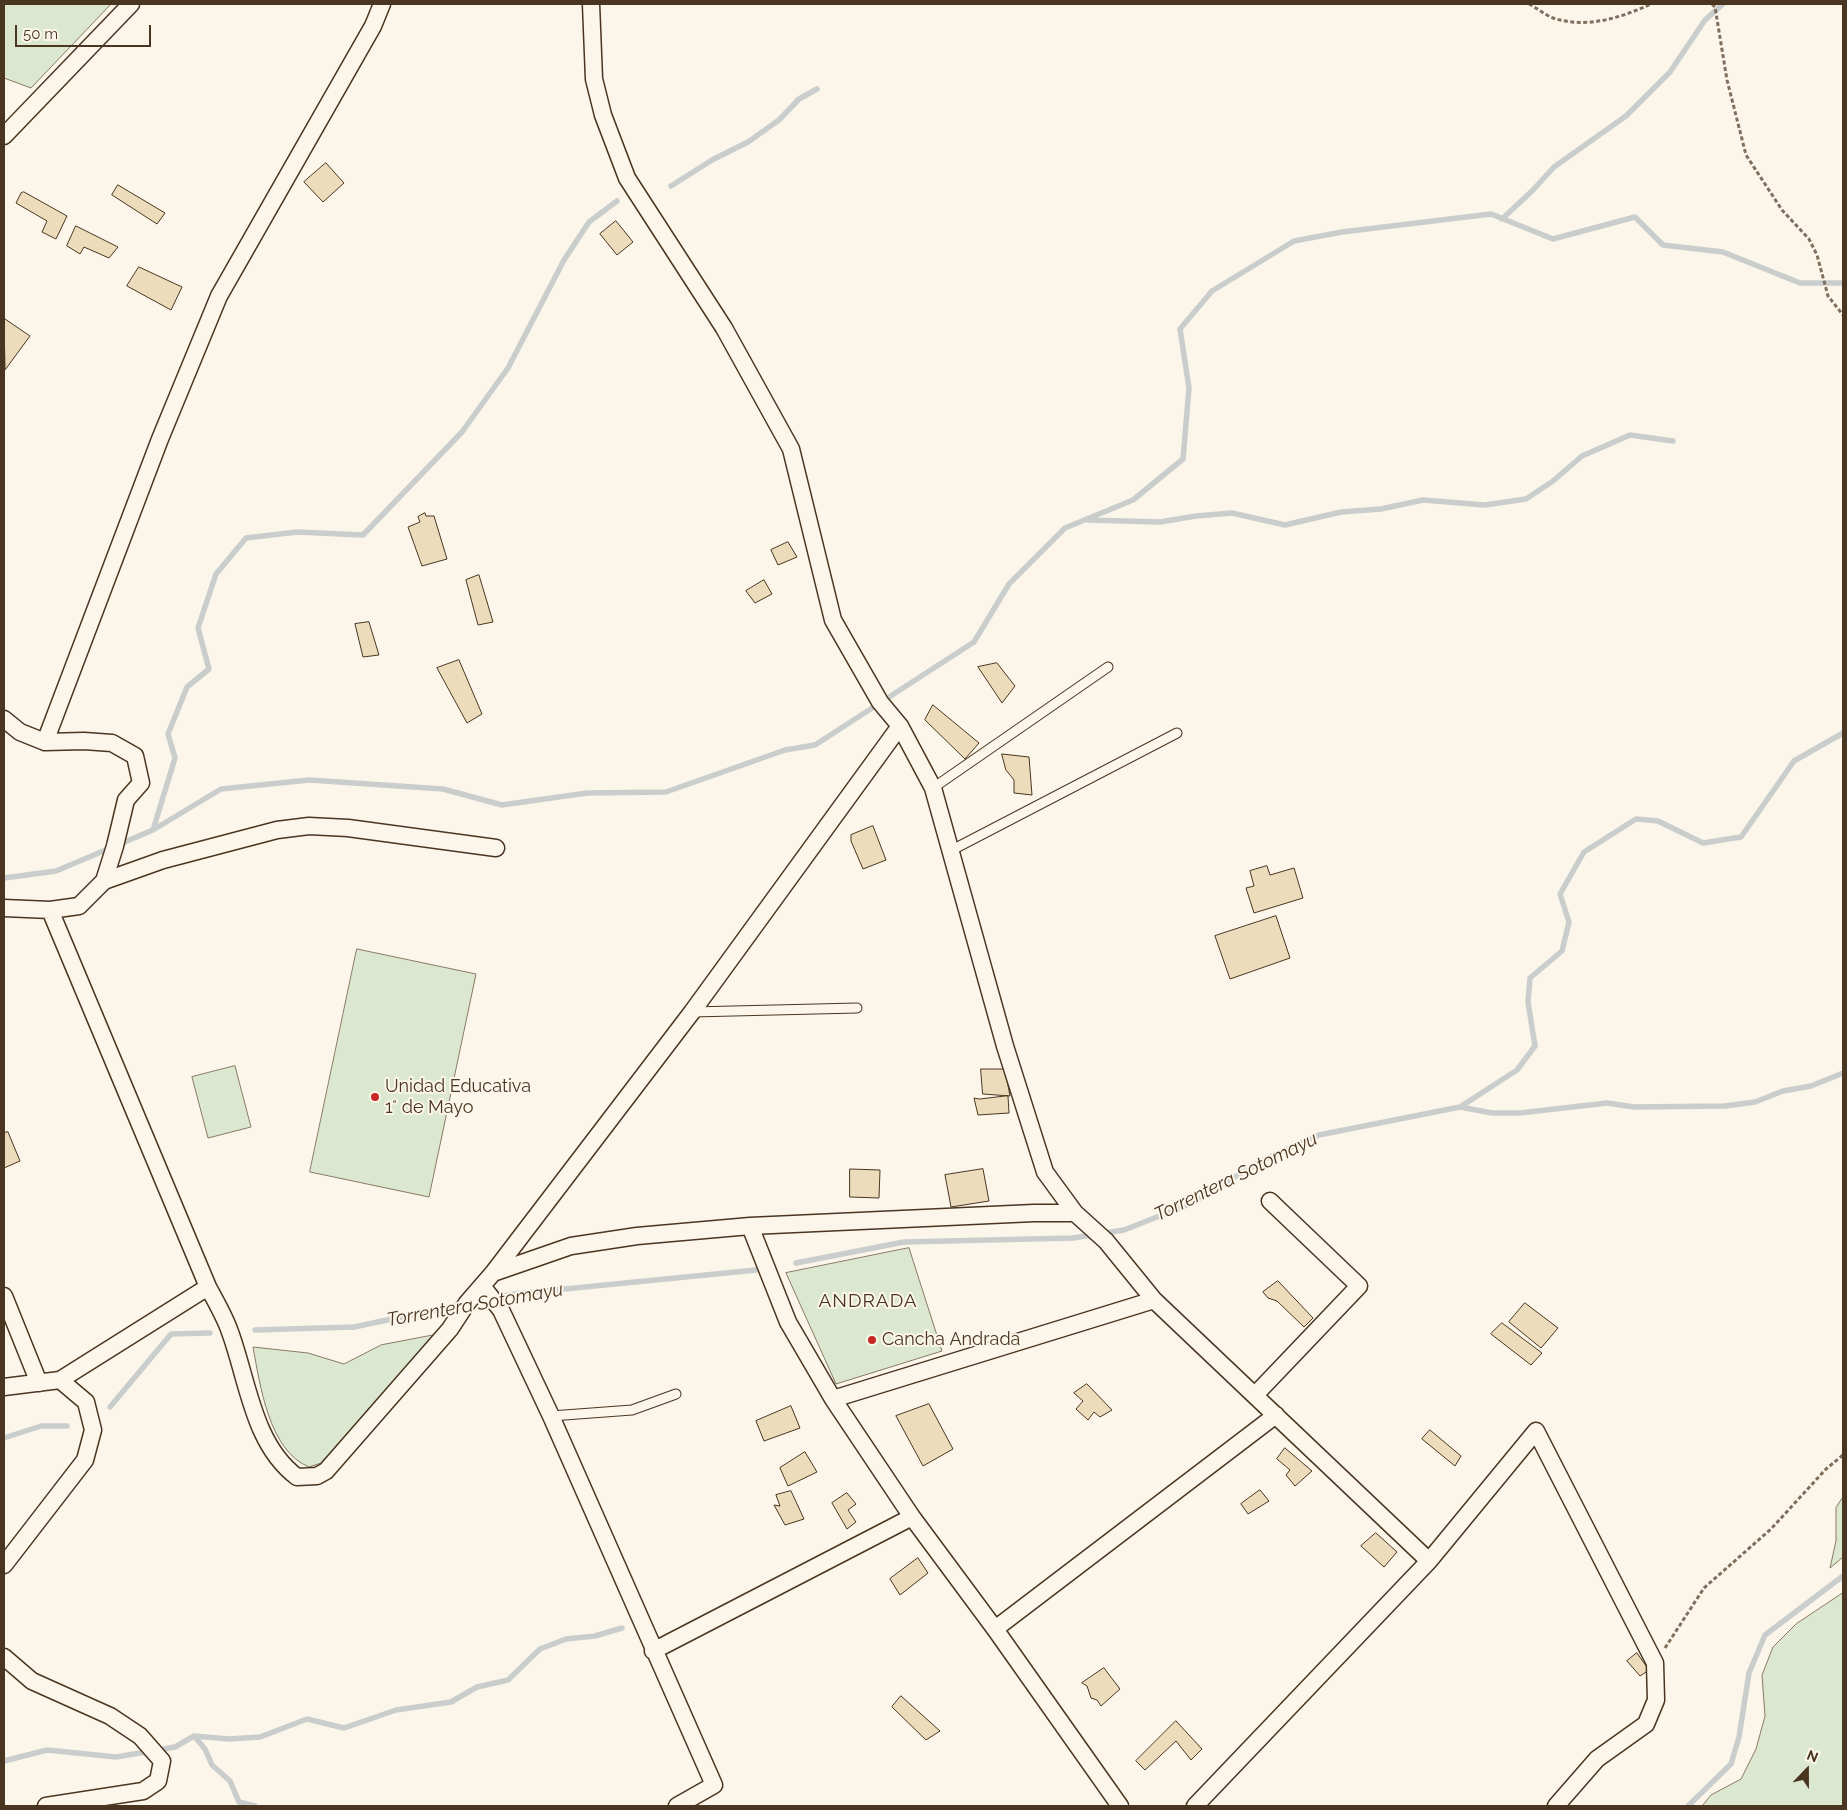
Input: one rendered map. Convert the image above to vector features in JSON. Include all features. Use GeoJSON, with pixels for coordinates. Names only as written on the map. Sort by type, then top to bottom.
{"type":"FeatureCollection","features":[{"type":"Feature","properties":{"kind":"street"},"geometry":{"type":"LineString","coordinates":[[4,136],[130,4]]}},
{"type":"Feature","properties":{"kind":"street"},"geometry":{"type":"LineString","coordinates":[[45,742],[160,438],[219,296],[373,26],[382,4]]}},
{"type":"Feature","properties":{"kind":"street"},"geometry":{"type":"LineString","coordinates":[[591,4],[594,79],[603,115],[627,178],[724,328],[791,448],[833,620],[880,702],[900,726],[933,788],[952,850],[1005,1046],[1045,1172],[1076,1213],[1106,1241],[1154,1300],[1256,1394],[1429,1561]]}},
{"type":"Feature","properties":{"kind":"street"},"geometry":{"type":"LineString","coordinates":[[4,718],[20,732],[45,742],[84,741],[112,743],[135,756],[141,783],[126,800],[104,881]]}},
{"type":"Feature","properties":{"kind":"street"},"geometry":{"type":"LineString","coordinates":[[50,910],[208,1287],[230,1331],[260,1429],[283,1467],[297,1477],[317,1476],[326,1471],[450,1329],[692,1012],[900,726]]}},
{"type":"Feature","properties":{"kind":"street"},"geometry":{"type":"LineString","coordinates":[[4,908],[50,910],[79,906],[104,881],[163,860],[214,845],[277,830],[310,826],[348,828],[496,848]]}},
{"type":"Feature","properties":{"kind":"street"},"geometry":{"type":"LineString","coordinates":[[1256,1394],[1359,1286],[1270,1201]]}},
{"type":"Feature","properties":{"kind":"street"},"geometry":{"type":"LineString","coordinates":[[493,1273],[572,1246],[637,1236],[750,1226],[1034,1213],[1076,1213]]}},
{"type":"Feature","properties":{"kind":"street"},"geometry":{"type":"LineString","coordinates":[[750,1226],[788,1322],[832,1399],[912,1517],[995,1629],[1120,1806]]}},
{"type":"Feature","properties":{"kind":"street"},"geometry":{"type":"LineString","coordinates":[[482,1286],[501,1310],[551,1416],[714,1785],[677,1806]]}},
{"type":"Feature","properties":{"kind":"street"},"geometry":{"type":"LineString","coordinates":[[4,1388],[60,1380],[208,1287]]}},
{"type":"Feature","properties":{"kind":"street"},"geometry":{"type":"LineString","coordinates":[[4,1296],[40,1383]]}},
{"type":"Feature","properties":{"kind":"street"},"geometry":{"type":"LineString","coordinates":[[832,1399],[1154,1300]]}},
{"type":"Feature","properties":{"kind":"street"},"geometry":{"type":"LineString","coordinates":[[4,1565],[85,1460],[93,1430],[86,1402],[60,1380]]}},
{"type":"Feature","properties":{"kind":"street"},"geometry":{"type":"LineString","coordinates":[[995,1629],[1276,1415]]}},
{"type":"Feature","properties":{"kind":"street"},"geometry":{"type":"LineString","coordinates":[[1195,1806],[1429,1561],[1536,1431],[1655,1663],[1656,1700],[1646,1724],[1597,1759],[1556,1806]]}},
{"type":"Feature","properties":{"kind":"street"},"geometry":{"type":"LineString","coordinates":[[654,1651],[912,1517]]}},
{"type":"Feature","properties":{"kind":"street"},"geometry":{"type":"LineString","coordinates":[[4,1657],[32,1682],[110,1716],[140,1736],[162,1762],[158,1781],[143,1791],[46,1806]]}},
{"type":"Feature","properties":{"kind":"lane"},"geometry":{"type":"LineString","coordinates":[[933,788],[1108,667]]}},
{"type":"Feature","properties":{"kind":"lane"},"geometry":{"type":"LineString","coordinates":[[952,850],[1177,732]]}},
{"type":"Feature","properties":{"kind":"lane"},"geometry":{"type":"LineString","coordinates":[[692,1012],[857,1008]]}},
{"type":"Feature","properties":{"kind":"lane"},"geometry":{"type":"LineString","coordinates":[[551,1416],[632,1410],[676,1394]]}},
{"type":"Feature","properties":{"kind":"path"},"geometry":{"type":"LineString","coordinates":[[1529,4],[1551,17],[1572,22],[1593,22],[1628,14],[1651,4]]}},
{"type":"Feature","properties":{"kind":"path"},"geometry":{"type":"LineString","coordinates":[[1712,4],[1715,7],[1727,80],[1746,155],[1782,210],[1809,239],[1817,255],[1828,296],[1843,315]]}},
{"type":"Feature","properties":{"kind":"path"},"geometry":{"type":"LineString","coordinates":[[1655,1663],[1704,1588],[1771,1530],[1826,1469],[1843,1455]]}},
{"type":"Feature","properties":{"kind":"green space"},"geometry":{"type":"Polygon","coordinates":[[[4,4],[111,4],[31,88],[4,78],[4,4]]]}},
{"type":"Feature","properties":{"kind":"green space"},"geometry":{"type":"Polygon","coordinates":[[[357,949],[476,974],[429,1197],[310,1172],[357,949]]]}},
{"type":"Feature","properties":{"kind":"green space"},"geometry":{"type":"Polygon","coordinates":[[[235,1066],[251,1127],[208,1138],[192,1077],[235,1066]]]}},
{"type":"Feature","properties":{"kind":"green space"},"geometry":{"type":"Polygon","coordinates":[[[909,1248],[942,1351],[836,1384],[786,1273],[909,1248]]]}},
{"type":"Feature","properties":{"kind":"green space"},"geometry":{"type":"Polygon","coordinates":[[[434,1335],[321,1463],[309,1467],[295,1459],[284,1447],[276,1432],[263,1397],[253,1347],[308,1353],[344,1364],[381,1345],[434,1335]]]}},
{"type":"Feature","properties":{"kind":"green space"},"geometry":{"type":"Polygon","coordinates":[[[1843,1497],[1843,1557],[1830,1568],[1836,1541],[1836,1508],[1843,1497]]]}},
{"type":"Feature","properties":{"kind":"green space"},"geometry":{"type":"Polygon","coordinates":[[[1843,1593],[1843,1806],[1702,1806],[1711,1795],[1741,1779],[1756,1749],[1765,1716],[1762,1675],[1773,1647],[1796,1624],[1843,1593]]]}},
{"type":"Feature","properties":{"kind":"building"},"geometry":{"type":"Polygon","coordinates":[[[326,163],[344,183],[323,202],[304,182],[326,163]]]}},
{"type":"Feature","properties":{"kind":"building"},"geometry":{"type":"Polygon","coordinates":[[[118,185],[165,213],[157,224],[112,195],[118,185]]]}},
{"type":"Feature","properties":{"kind":"building"},"geometry":{"type":"Polygon","coordinates":[[[24,192],[67,216],[56,239],[42,232],[47,221],[16,203],[21,193],[24,192]]]}},
{"type":"Feature","properties":{"kind":"building"},"geometry":{"type":"Polygon","coordinates":[[[616,221],[633,242],[617,255],[600,234],[616,221]]]}},
{"type":"Feature","properties":{"kind":"building"},"geometry":{"type":"Polygon","coordinates":[[[76,226],[118,247],[109,258],[84,247],[80,254],[67,246],[76,226]]]}},
{"type":"Feature","properties":{"kind":"building"},"geometry":{"type":"Polygon","coordinates":[[[139,267],[182,287],[171,310],[127,286],[139,267]]]}},
{"type":"Feature","properties":{"kind":"building"},"geometry":{"type":"Polygon","coordinates":[[[5,319],[30,336],[5,370],[4,321],[5,319]]]}},
{"type":"Feature","properties":{"kind":"building"},"geometry":{"type":"Polygon","coordinates":[[[425,513],[426,516],[434,516],[447,559],[422,566],[408,527],[420,522],[418,517],[425,513]]]}},
{"type":"Feature","properties":{"kind":"building"},"geometry":{"type":"Polygon","coordinates":[[[788,542],[797,557],[778,565],[771,550],[788,542]]]}},
{"type":"Feature","properties":{"kind":"building"},"geometry":{"type":"Polygon","coordinates":[[[479,575],[493,622],[478,625],[466,580],[479,575]]]}},
{"type":"Feature","properties":{"kind":"building"},"geometry":{"type":"Polygon","coordinates":[[[764,580],[772,594],[755,603],[746,591],[764,580]]]}},
{"type":"Feature","properties":{"kind":"building"},"geometry":{"type":"Polygon","coordinates":[[[369,622],[379,655],[363,657],[355,624],[369,622]]]}},
{"type":"Feature","properties":{"kind":"building"},"geometry":{"type":"Polygon","coordinates":[[[459,660],[482,714],[467,723],[437,668],[459,660]]]}},
{"type":"Feature","properties":{"kind":"building"},"geometry":{"type":"Polygon","coordinates":[[[997,663],[1015,686],[1002,703],[978,667],[997,663]]]}},
{"type":"Feature","properties":{"kind":"building"},"geometry":{"type":"Polygon","coordinates":[[[933,705],[979,743],[965,759],[925,720],[933,705]]]}},
{"type":"Feature","properties":{"kind":"building"},"geometry":{"type":"Polygon","coordinates":[[[1002,754],[1029,757],[1032,795],[1014,793],[1014,780],[1006,770],[1002,754]]]}},
{"type":"Feature","properties":{"kind":"building"},"geometry":{"type":"Polygon","coordinates":[[[873,826],[886,860],[863,869],[851,841],[851,835],[873,826]]]}},
{"type":"Feature","properties":{"kind":"building"},"geometry":{"type":"Polygon","coordinates":[[[1267,866],[1270,875],[1294,868],[1303,898],[1254,913],[1246,888],[1254,886],[1250,871],[1267,866]]]}},
{"type":"Feature","properties":{"kind":"building"},"geometry":{"type":"Polygon","coordinates":[[[1276,916],[1290,958],[1230,979],[1215,936],[1276,916]]]}},
{"type":"Feature","properties":{"kind":"building"},"geometry":{"type":"Polygon","coordinates":[[[981,1069],[1005,1069],[1010,1096],[983,1094],[981,1069]]]}},
{"type":"Feature","properties":{"kind":"building"},"geometry":{"type":"Polygon","coordinates":[[[1008,1096],[1009,1113],[978,1115],[974,1098],[1008,1096]]]}},
{"type":"Feature","properties":{"kind":"building"},"geometry":{"type":"Polygon","coordinates":[[[8,1132],[20,1161],[4,1168],[4,1133],[8,1132]]]}},
{"type":"Feature","properties":{"kind":"building"},"geometry":{"type":"Polygon","coordinates":[[[850,1169],[880,1170],[879,1198],[850,1197],[850,1169]]]}},
{"type":"Feature","properties":{"kind":"building"},"geometry":{"type":"Polygon","coordinates":[[[983,1169],[989,1201],[951,1207],[945,1175],[983,1169]]]}},
{"type":"Feature","properties":{"kind":"building"},"geometry":{"type":"Polygon","coordinates":[[[1278,1281],[1313,1318],[1304,1327],[1277,1301],[1268,1298],[1263,1292],[1278,1281]]]}},
{"type":"Feature","properties":{"kind":"building"},"geometry":{"type":"Polygon","coordinates":[[[1525,1303],[1558,1328],[1541,1348],[1509,1322],[1525,1303]]]}},
{"type":"Feature","properties":{"kind":"building"},"geometry":{"type":"Polygon","coordinates":[[[1502,1323],[1542,1353],[1531,1365],[1491,1334],[1502,1323]]]}},
{"type":"Feature","properties":{"kind":"building"},"geometry":{"type":"Polygon","coordinates":[[[1087,1384],[1112,1410],[1100,1417],[1094,1412],[1088,1420],[1076,1409],[1083,1401],[1074,1393],[1087,1384]]]}},
{"type":"Feature","properties":{"kind":"building"},"geometry":{"type":"Polygon","coordinates":[[[929,1404],[953,1449],[923,1466],[896,1416],[929,1404]]]}},
{"type":"Feature","properties":{"kind":"building"},"geometry":{"type":"Polygon","coordinates":[[[791,1406],[800,1428],[764,1441],[756,1421],[791,1406]]]}},
{"type":"Feature","properties":{"kind":"building"},"geometry":{"type":"Polygon","coordinates":[[[1430,1430],[1461,1456],[1455,1466],[1422,1439],[1430,1430]]]}},
{"type":"Feature","properties":{"kind":"building"},"geometry":{"type":"Polygon","coordinates":[[[1285,1448],[1312,1471],[1295,1486],[1286,1475],[1290,1470],[1277,1459],[1285,1448]]]}},
{"type":"Feature","properties":{"kind":"building"},"geometry":{"type":"Polygon","coordinates":[[[805,1452],[817,1472],[788,1486],[780,1468],[805,1452]]]}},
{"type":"Feature","properties":{"kind":"building"},"geometry":{"type":"Polygon","coordinates":[[[1260,1490],[1269,1501],[1248,1514],[1241,1504],[1260,1490]]]}},
{"type":"Feature","properties":{"kind":"building"},"geometry":{"type":"Polygon","coordinates":[[[791,1491],[804,1519],[785,1525],[774,1505],[780,1506],[776,1495],[791,1491]]]}},
{"type":"Feature","properties":{"kind":"building"},"geometry":{"type":"Polygon","coordinates":[[[847,1493],[856,1504],[848,1510],[856,1522],[847,1529],[832,1503],[847,1493]]]}},
{"type":"Feature","properties":{"kind":"building"},"geometry":{"type":"Polygon","coordinates":[[[1376,1533],[1397,1552],[1384,1567],[1361,1546],[1376,1533]]]}},
{"type":"Feature","properties":{"kind":"building"},"geometry":{"type":"Polygon","coordinates":[[[918,1558],[928,1573],[900,1595],[890,1579],[918,1558]]]}},
{"type":"Feature","properties":{"kind":"building"},"geometry":{"type":"Polygon","coordinates":[[[1637,1653],[1649,1670],[1640,1676],[1627,1661],[1637,1653]]]}},
{"type":"Feature","properties":{"kind":"building"},"geometry":{"type":"Polygon","coordinates":[[[1104,1668],[1120,1689],[1101,1706],[1097,1700],[1091,1698],[1087,1686],[1082,1683],[1104,1668]]]}},
{"type":"Feature","properties":{"kind":"building"},"geometry":{"type":"Polygon","coordinates":[[[901,1696],[940,1731],[926,1740],[892,1707],[901,1696]]]}},
{"type":"Feature","properties":{"kind":"building"},"geometry":{"type":"Polygon","coordinates":[[[1176,1721],[1202,1749],[1191,1760],[1176,1741],[1145,1770],[1136,1761],[1176,1721]]]}},
{"type":"Feature","properties":{"kind":"waterway"},"geometry":{"type":"LineString","coordinates":[[1502,219],[1554,167],[1626,116],[1670,72],[1705,20],[1723,4]]}},
{"type":"Feature","properties":{"kind":"waterway"},"geometry":{"type":"LineString","coordinates":[[671,186],[712,160],[748,142],[779,120],[799,99],[817,89]]}},
{"type":"Feature","properties":{"kind":"waterway"},"geometry":{"type":"LineString","coordinates":[[153,830],[175,758],[168,734],[187,687],[209,669],[198,628],[216,574],[246,538],[297,532],[363,535],[462,432],[508,368],[564,260],[589,222],[617,201]]}},
{"type":"Feature","properties":{"kind":"waterway"},"geometry":{"type":"LineString","coordinates":[[4,878],[56,871],[153,830],[221,789],[309,780],[443,789],[502,805],[587,793],[666,792],[785,750],[815,745],[974,642],[1009,584],[1065,528],[1133,500],[1183,459],[1189,388],[1180,329],[1212,291],[1294,241],[1342,232],[1491,214],[1553,239],[1635,217],[1663,245],[1723,252],[1800,283],[1843,283]]}},
{"type":"Feature","properties":{"kind":"waterway"},"geometry":{"type":"LineString","coordinates":[[1088,520],[1160,522],[1232,513],[1285,525],[1341,512],[1381,509],[1423,500],[1485,505],[1526,499],[1553,481],[1582,456],[1630,435],[1673,441]]}},
{"type":"Feature","properties":{"kind":"waterway","name":"Torrentera Sotomayu"},"geometry":{"type":"LineString","coordinates":[[796,1263],[904,1242],[1073,1238],[1124,1230],[1190,1204],[1263,1160],[1319,1135],[1460,1107],[1517,1070],[1535,1046],[1528,1002],[1530,978],[1562,951],[1569,922],[1560,894],[1584,852],[1636,819],[1658,821],[1703,843],[1741,837],[1794,761],[1843,733]]}},
{"type":"Feature","properties":{"kind":"waterway"},"geometry":{"type":"LineString","coordinates":[[1460,1107],[1492,1113],[1520,1113],[1607,1103],[1634,1107],[1725,1106],[1755,1102],[1783,1091],[1811,1086],[1843,1073]]}},
{"type":"Feature","properties":{"kind":"waterway","name":"Torrentera Sotomayu"},"geometry":{"type":"LineString","coordinates":[[474,1302],[514,1294],[756,1270]]}},
{"type":"Feature","properties":{"kind":"waterway","name":"Torrentera Sotomayu"},"geometry":{"type":"LineString","coordinates":[[255,1330],[354,1327],[463,1304]]}},
{"type":"Feature","properties":{"kind":"waterway","name":"Torrentera Sotomayu"},"geometry":{"type":"LineString","coordinates":[[110,1407],[171,1334],[210,1333]]}},
{"type":"Feature","properties":{"kind":"waterway","name":"Torrentera Sotomayu"},"geometry":{"type":"LineString","coordinates":[[4,1438],[41,1426],[67,1426]]}},
{"type":"Feature","properties":{"kind":"waterway"},"geometry":{"type":"LineString","coordinates":[[1688,1806],[1731,1764],[1739,1737],[1749,1673],[1765,1635],[1843,1576]]}},
{"type":"Feature","properties":{"kind":"waterway"},"geometry":{"type":"LineString","coordinates":[[4,1761],[47,1750],[116,1757],[175,1747],[194,1736],[229,1739],[260,1737],[307,1719],[344,1728],[396,1710],[451,1702],[477,1687],[508,1680],[540,1649],[566,1639],[595,1636],[622,1628]]}},
{"type":"Feature","properties":{"kind":"waterway"},"geometry":{"type":"LineString","coordinates":[[194,1736],[205,1749],[212,1765],[230,1781],[239,1802],[255,1806]]}},
{"type":"Feature","properties":{"kind":"place","name":"Unidad Educativa 1° de Mayo"},"geometry":{"type":"Point","coordinates":[375,1097]}},
{"type":"Feature","properties":{"kind":"place","name":"Cancha Andrada"},"geometry":{"type":"Point","coordinates":[872,1340]}},
{"type":"Feature","properties":{"kind":"district","name":"ANDRADA"},"geometry":{"type":"Point","coordinates":[868,1301]}}]}
